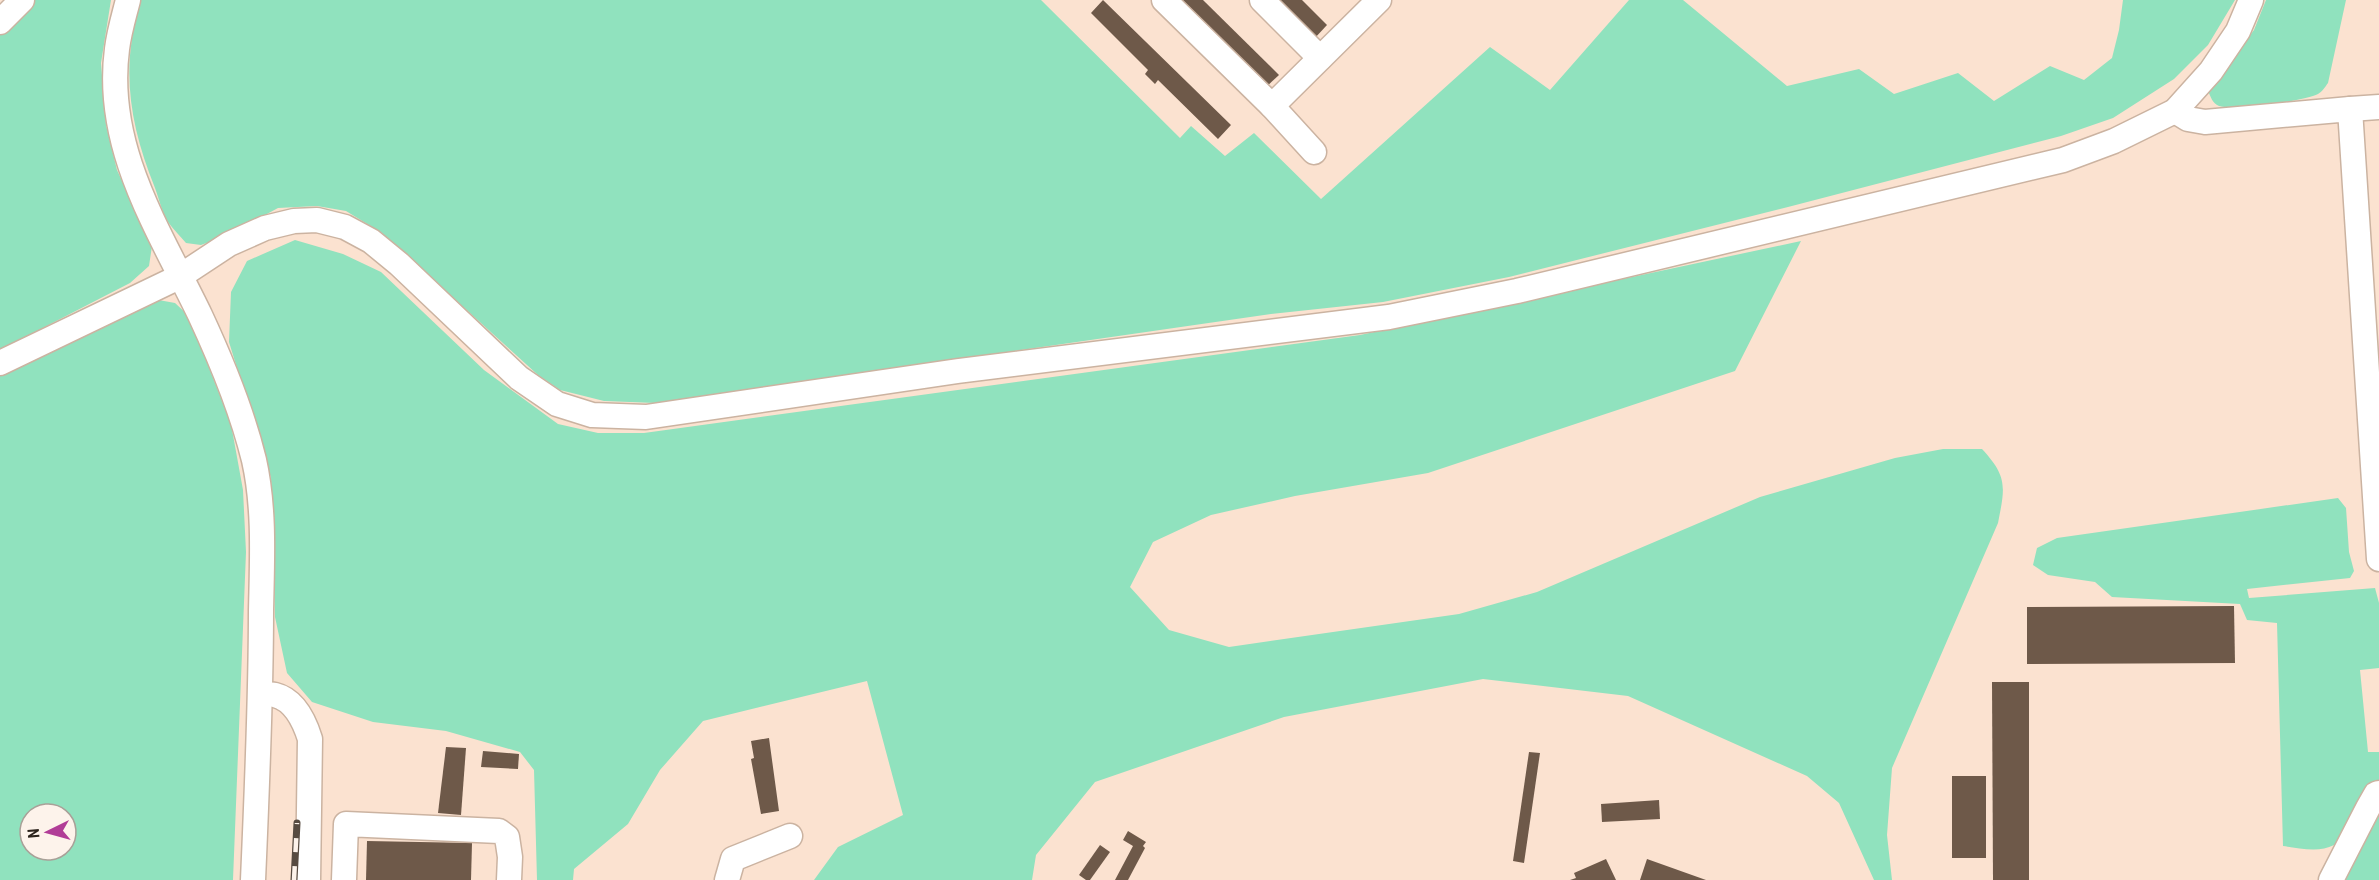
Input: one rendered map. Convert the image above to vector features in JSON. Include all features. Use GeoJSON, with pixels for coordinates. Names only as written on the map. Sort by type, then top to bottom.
{"type":"FeatureCollection","features":[{"type":"Feature","properties":{"kind":"street"},"geometry":{"type":"LineString","coordinates":[[0,21],[22,0]]}},
{"type":"Feature","properties":{"kind":"street"},"geometry":{"type":"LineString","coordinates":[[128,0],[117,50],[118,119],[130,170],[179,277],[200,315],[243,424],[260,491],[261,696],[253,880]]}},
{"type":"Feature","properties":{"kind":"street"},"geometry":{"type":"LineString","coordinates":[[1164,0],[1272,106],[1314,152]]}},
{"type":"Feature","properties":{"kind":"street"},"geometry":{"type":"LineString","coordinates":[[1262,0],[1320,58]]}},
{"type":"Feature","properties":{"kind":"street"},"geometry":{"type":"LineString","coordinates":[[0,363],[179,277],[229,244],[265,228],[294,221],[317,220],[345,227],[370,241],[399,264],[519,378],[557,404],[592,415],[646,417],[958,371],[1389,318],[1529,288],[2062,160],[2114,141],[2175,111],[2211,71],[2238,31],[2250,0]]}},
{"type":"Feature","properties":{"kind":"street"},"geometry":{"type":"LineString","coordinates":[[1272,106],[1370,3]]}},
{"type":"Feature","properties":{"kind":"street"},"geometry":{"type":"LineString","coordinates":[[2175,111],[2188,119],[2205,122],[2379,107]]}},
{"type":"Feature","properties":{"kind":"street"},"geometry":{"type":"LineString","coordinates":[[2350,109],[2379,559]]}},
{"type":"Feature","properties":{"kind":"street"},"geometry":{"type":"LineString","coordinates":[[261,696],[275,695],[293,706],[306,725],[310,739],[308,880]]}},
{"type":"Feature","properties":{"kind":"street"},"geometry":{"type":"LineString","coordinates":[[2331,880],[2372,801],[2379,793]]}},
{"type":"Feature","properties":{"kind":"street"},"geometry":{"type":"LineString","coordinates":[[344,880],[346,824],[499,831],[507,837],[510,857],[509,880]]}},
{"type":"Feature","properties":{"kind":"street"},"geometry":{"type":"LineString","coordinates":[[727,880],[733,859],[790,836]]}},
{"type":"Feature","properties":{"kind":"green space"},"geometry":{"type":"Polygon","coordinates":[[[30,0],[111,0],[101,63],[106,125],[117,170],[152,246],[149,266],[130,283],[0,350],[0,32],[30,0]]]}},
{"type":"Feature","properties":{"kind":"green space"},"geometry":{"type":"Polygon","coordinates":[[[141,0],[1041,0],[1180,138],[1191,126],[1225,156],[1254,133],[1321,199],[1490,47],[1550,90],[1629,0],[1683,0],[1787,86],[1859,69],[1894,94],[1958,73],[1994,101],[2050,66],[2084,80],[2112,58],[2123,0],[2235,0],[2208,45],[2174,79],[2113,118],[2061,136],[1788,207],[1509,277],[1383,302],[1271,314],[655,403],[604,401],[560,390],[538,375],[382,233],[346,211],[317,206],[278,208],[228,235],[201,245],[186,243],[170,225],[164,214],[146,164],[134,118],[129,72],[131,48],[141,0]]]}},
{"type":"Feature","properties":{"kind":"green space"},"geometry":{"type":"Polygon","coordinates":[[[2266,0],[2346,0],[2328,83],[2318,94],[2299,100],[2253,106],[2219,106],[2213,102],[2208,91],[2254,30],[2266,0]]]}},
{"type":"Feature","properties":{"kind":"green space"},"geometry":{"type":"Polygon","coordinates":[[[295,240],[343,254],[381,272],[484,370],[558,424],[598,433],[644,433],[1360,335],[1801,241],[1735,371],[1428,473],[1295,496],[1211,515],[1153,542],[1130,587],[1169,630],[1229,647],[1459,614],[1537,592],[1760,497],[1895,458],[1943,449],[1982,449],[2000,475],[2002,500],[1998,523],[1892,768],[1887,835],[1892,880],[1874,880],[1839,803],[1807,776],[1628,696],[1483,679],[1284,717],[1095,782],[1036,855],[1032,880],[814,880],[838,847],[903,815],[867,681],[703,721],[660,770],[628,824],[574,869],[573,880],[537,880],[534,770],[520,752],[446,731],[373,722],[312,702],[287,673],[275,617],[271,478],[229,342],[231,292],[247,261],[295,240]]]}},
{"type":"Feature","properties":{"kind":"green space"},"geometry":{"type":"Polygon","coordinates":[[[153,299],[175,303],[189,316],[231,424],[243,490],[246,552],[233,880],[0,880],[0,373],[153,299]]]}},
{"type":"Feature","properties":{"kind":"green space"},"geometry":{"type":"Polygon","coordinates":[[[2338,498],[2346,508],[2349,552],[2354,571],[2350,578],[2247,589],[2249,598],[2375,588],[2379,603],[2379,668],[2360,670],[2368,752],[2379,752],[2379,785],[2352,826],[2334,845],[2322,849],[2302,849],[2283,846],[2277,623],[2247,620],[2240,604],[2112,597],[2095,582],[2048,575],[2033,565],[2037,548],[2057,538],[2338,498]]]}},
{"type":"Feature","properties":{"kind":"green space"},"geometry":{"type":"Polygon","coordinates":[[[2379,811],[2379,880],[2340,880],[2379,811]]]}},
{"type":"Feature","properties":{"kind":"building"},"geometry":{"type":"Polygon","coordinates":[[[1103,0],[1231,125],[1218,139],[1158,80],[1155,84],[1145,74],[1148,70],[1091,13],[1103,0]]]}},
{"type":"Feature","properties":{"kind":"building"},"geometry":{"type":"Polygon","coordinates":[[[1177,0],[1203,0],[1279,75],[1265,88],[1177,0]]]}},
{"type":"Feature","properties":{"kind":"building"},"geometry":{"type":"Polygon","coordinates":[[[1275,0],[1302,0],[1327,25],[1314,39],[1275,0]]]}},
{"type":"Feature","properties":{"kind":"building"},"geometry":{"type":"Polygon","coordinates":[[[2234,606],[2235,663],[2027,664],[2027,607],[2234,606]]]}},
{"type":"Feature","properties":{"kind":"building"},"geometry":{"type":"Polygon","coordinates":[[[1992,682],[2029,682],[2029,880],[1993,880],[1992,682]]]}},
{"type":"Feature","properties":{"kind":"building"},"geometry":{"type":"Polygon","coordinates":[[[769,738],[779,811],[761,814],[751,759],[754,758],[751,741],[769,738]]]}},
{"type":"Feature","properties":{"kind":"building"},"geometry":{"type":"Polygon","coordinates":[[[446,747],[466,748],[461,815],[438,813],[446,747]]]}},
{"type":"Feature","properties":{"kind":"building"},"geometry":{"type":"Polygon","coordinates":[[[483,751],[519,754],[518,769],[481,767],[483,751]]]}},
{"type":"Feature","properties":{"kind":"building"},"geometry":{"type":"Polygon","coordinates":[[[1529,752],[1540,753],[1524,863],[1513,861],[1529,752]]]}},
{"type":"Feature","properties":{"kind":"building"},"geometry":{"type":"Polygon","coordinates":[[[1952,776],[1986,776],[1986,858],[1952,858],[1952,776]]]}},
{"type":"Feature","properties":{"kind":"building"},"geometry":{"type":"Polygon","coordinates":[[[1659,800],[1660,819],[1602,822],[1601,804],[1659,800]]]}},
{"type":"Feature","properties":{"kind":"building"},"geometry":{"type":"Polygon","coordinates":[[[1128,831],[1146,842],[1143,846],[1145,848],[1128,880],[1115,880],[1133,846],[1123,840],[1128,831]]]}},
{"type":"Feature","properties":{"kind":"building"},"geometry":{"type":"Polygon","coordinates":[[[367,841],[472,843],[471,880],[366,880],[367,841]]]}},
{"type":"Feature","properties":{"kind":"building"},"geometry":{"type":"Polygon","coordinates":[[[1100,845],[1110,852],[1090,880],[1086,880],[1079,875],[1100,845]]]}},
{"type":"Feature","properties":{"kind":"building"},"geometry":{"type":"Polygon","coordinates":[[[1606,859],[1616,880],[1570,880],[1576,878],[1574,873],[1606,859]]]}},
{"type":"Feature","properties":{"kind":"building"},"geometry":{"type":"Polygon","coordinates":[[[1647,859],[1706,880],[1640,880],[1647,859]]]}},
{"type":"Feature","properties":{"kind":"railway"},"geometry":{"type":"LineString","coordinates":[[294,880],[297,823]]}}]}
